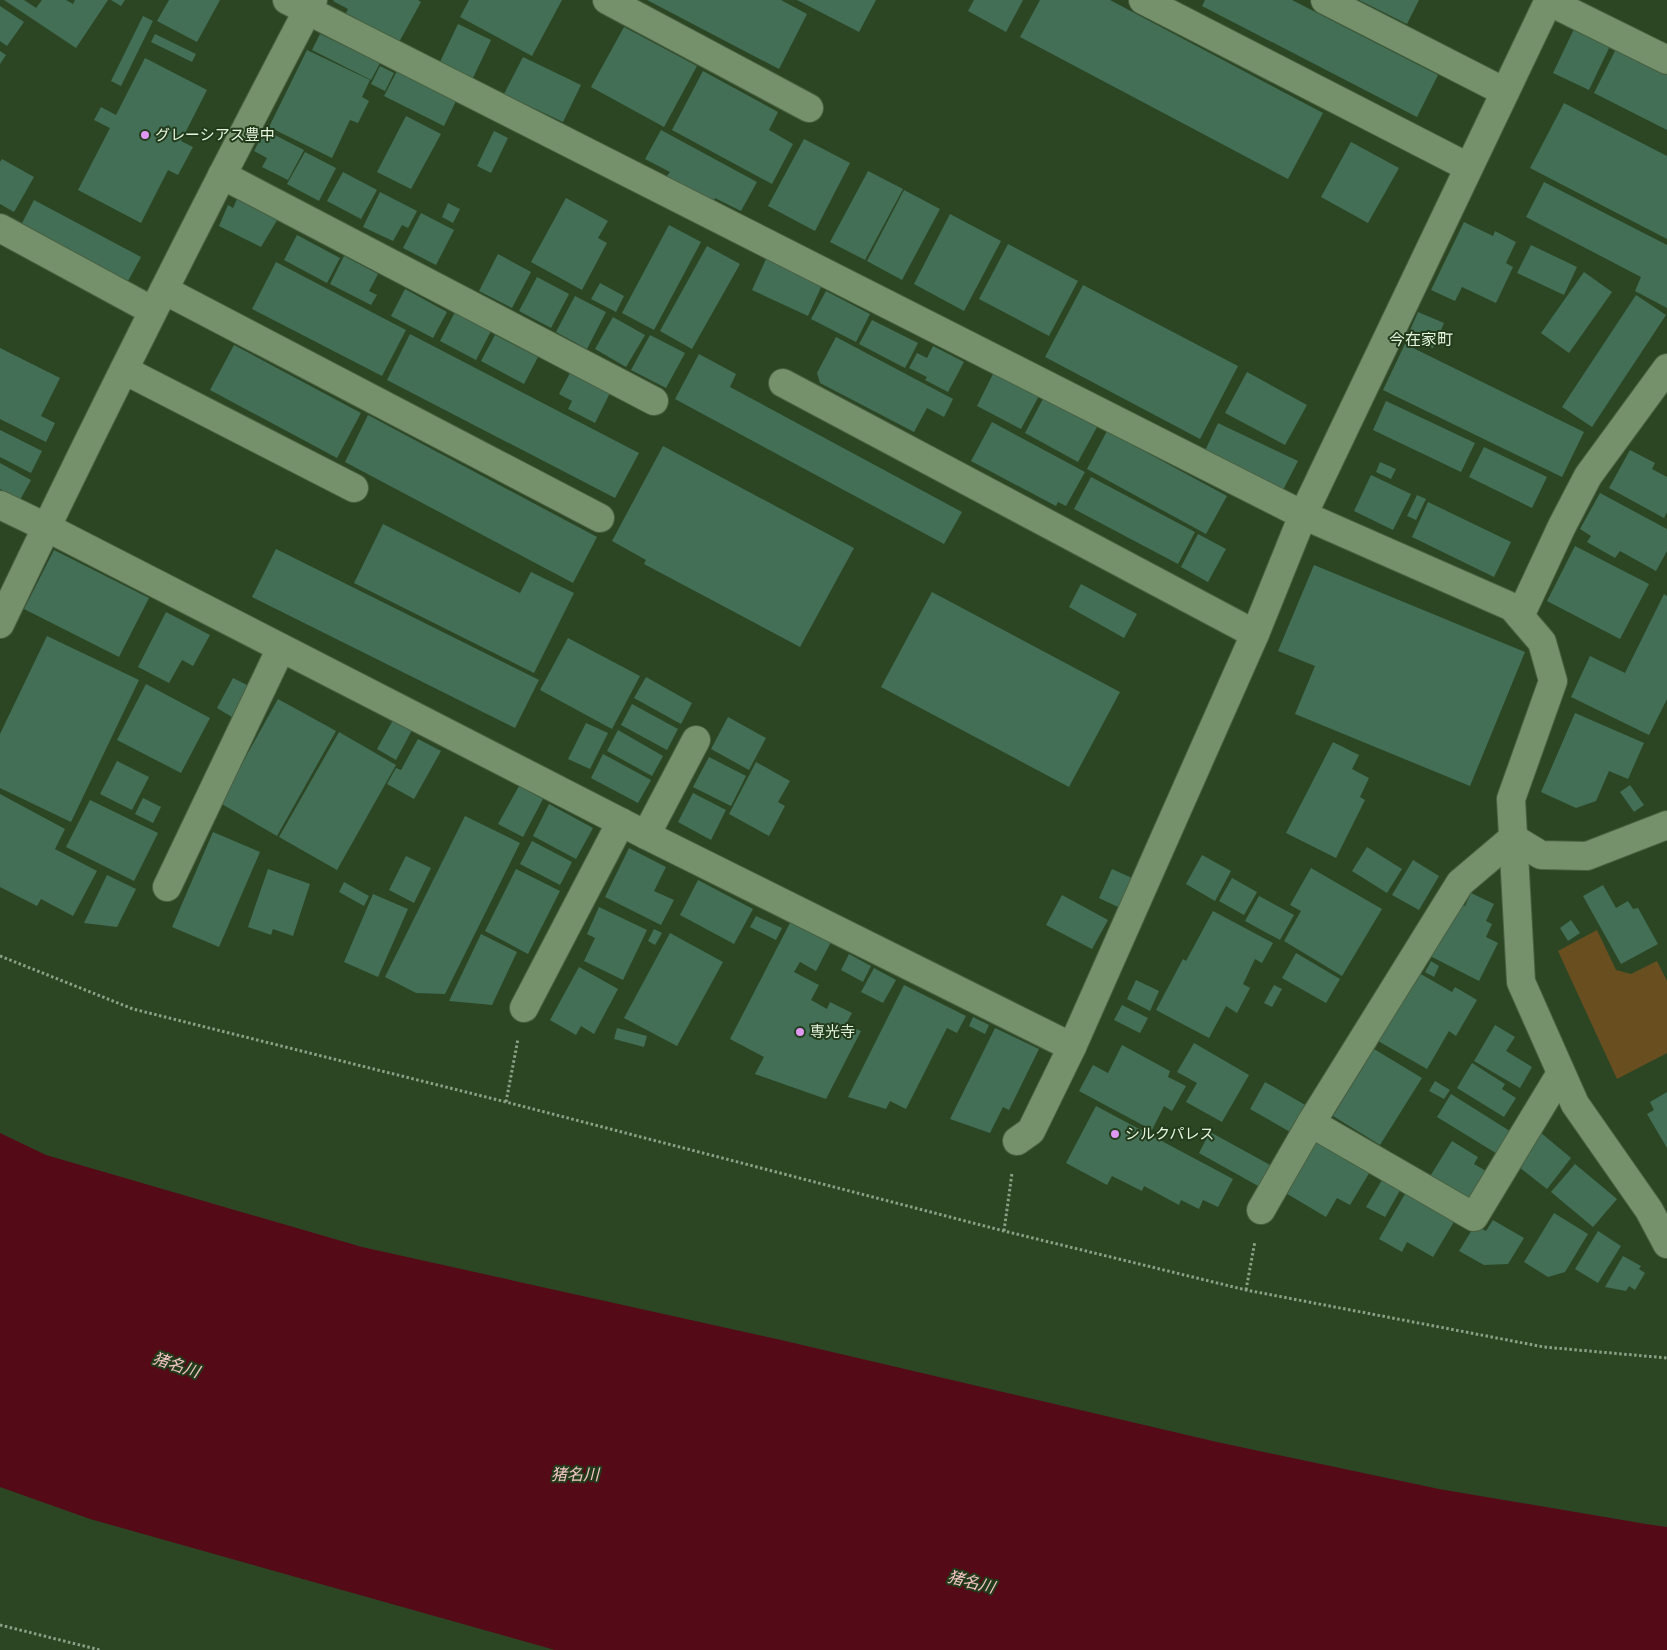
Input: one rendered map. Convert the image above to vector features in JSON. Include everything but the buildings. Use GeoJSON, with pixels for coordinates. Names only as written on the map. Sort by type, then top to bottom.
{"type":"FeatureCollection","features":[{"type":"Feature","properties":{"kind":"street"},"geometry":{"type":"LineString","coordinates":[[607,0],[809,108]]}},
{"type":"Feature","properties":{"kind":"street"},"geometry":{"type":"LineString","coordinates":[[1143,0],[1468,167]]}},
{"type":"Feature","properties":{"kind":"street"},"geometry":{"type":"LineString","coordinates":[[1324,0],[1505,92]]}},
{"type":"Feature","properties":{"kind":"street"},"geometry":{"type":"LineString","coordinates":[[1016,1141],[1031,1131],[1072,1047],[1255,634],[1303,515],[1549,0],[1667,60]]}},
{"type":"Feature","properties":{"kind":"street"},"geometry":{"type":"LineString","coordinates":[[0,624],[46,527],[222,175],[302,4],[1303,515],[1512,607],[1542,642],[1553,681],[1511,799],[1520,982],[1575,1104],[1649,1210],[1667,1244]]}},
{"type":"Feature","properties":{"kind":"street"},"geometry":{"type":"LineString","coordinates":[[222,175],[654,401]]}},
{"type":"Feature","properties":{"kind":"street"},"geometry":{"type":"LineString","coordinates":[[0,228],[159,301],[600,518]]}},
{"type":"Feature","properties":{"kind":"street"},"geometry":{"type":"LineString","coordinates":[[1520,616],[1562,526],[1588,476],[1667,368]]}},
{"type":"Feature","properties":{"kind":"street"},"geometry":{"type":"LineString","coordinates":[[124,370],[354,488]]}},
{"type":"Feature","properties":{"kind":"street"},"geometry":{"type":"LineString","coordinates":[[783,382],[1255,634]]}},
{"type":"Feature","properties":{"kind":"street"},"geometry":{"type":"LineString","coordinates":[[0,505],[646,836],[1072,1047]]}},
{"type":"Feature","properties":{"kind":"street"},"geometry":{"type":"LineString","coordinates":[[167,887],[282,648]]}},
{"type":"Feature","properties":{"kind":"street"},"geometry":{"type":"LineString","coordinates":[[646,836],[696,740]]}},
{"type":"Feature","properties":{"kind":"street"},"geometry":{"type":"LineString","coordinates":[[524,1008],[621,822]]}},
{"type":"Feature","properties":{"kind":"street"},"geometry":{"type":"LineString","coordinates":[[1513,838],[1541,855],[1587,856],[1667,825]]}},
{"type":"Feature","properties":{"kind":"street"},"geometry":{"type":"LineString","coordinates":[[1261,1210],[1311,1124],[1460,883],[1513,838]]}},
{"type":"Feature","properties":{"kind":"street"},"geometry":{"type":"LineString","coordinates":[[1311,1124],[1474,1217],[1561,1073]]}},
{"type":"Feature","properties":{"kind":"path"},"geometry":{"type":"LineString","coordinates":[[0,956],[134,1009],[506,1102],[1004,1231],[1246,1290],[1544,1347],[1667,1358]]}},
{"type":"Feature","properties":{"kind":"path"},"geometry":{"type":"LineString","coordinates":[[506,1102],[524,1008]]}},
{"type":"Feature","properties":{"kind":"path"},"geometry":{"type":"LineString","coordinates":[[1004,1231],[1016,1141]]}},
{"type":"Feature","properties":{"kind":"path"},"geometry":{"type":"LineString","coordinates":[[1246,1290],[1261,1210]]}},
{"type":"Feature","properties":{"kind":"path"},"geometry":{"type":"LineString","coordinates":[[0,1625],[100,1650]]}},
{"type":"Feature","properties":{"kind":"shaded area"},"geometry":{"type":"Polygon","coordinates":[[[1597,930],[1616,970],[1631,974],[1657,961],[1667,981],[1667,1053],[1617,1079],[1558,951],[1597,930]]]}},
{"type":"Feature","properties":{"kind":"water","name":"猪名川"},"geometry":{"type":"Polygon","coordinates":[[[0,1133],[46,1155],[362,1247],[781,1340],[1217,1442],[1439,1489],[1667,1527],[1667,1650],[555,1650],[90,1519],[0,1487],[0,1133]]]}},
{"type":"Feature","properties":{"kind":"place","name":"グレーシアス豊中"},"geometry":{"type":"Point","coordinates":[145,135]}},
{"type":"Feature","properties":{"kind":"place","name":"専光寺"},"geometry":{"type":"Point","coordinates":[800,1032]}},
{"type":"Feature","properties":{"kind":"place","name":"シルクパレス"},"geometry":{"type":"Point","coordinates":[1115,1134]}},
{"type":"Feature","properties":{"kind":"district","name":"今在家町"},"geometry":{"type":"Point","coordinates":[1421,339]}}]}
